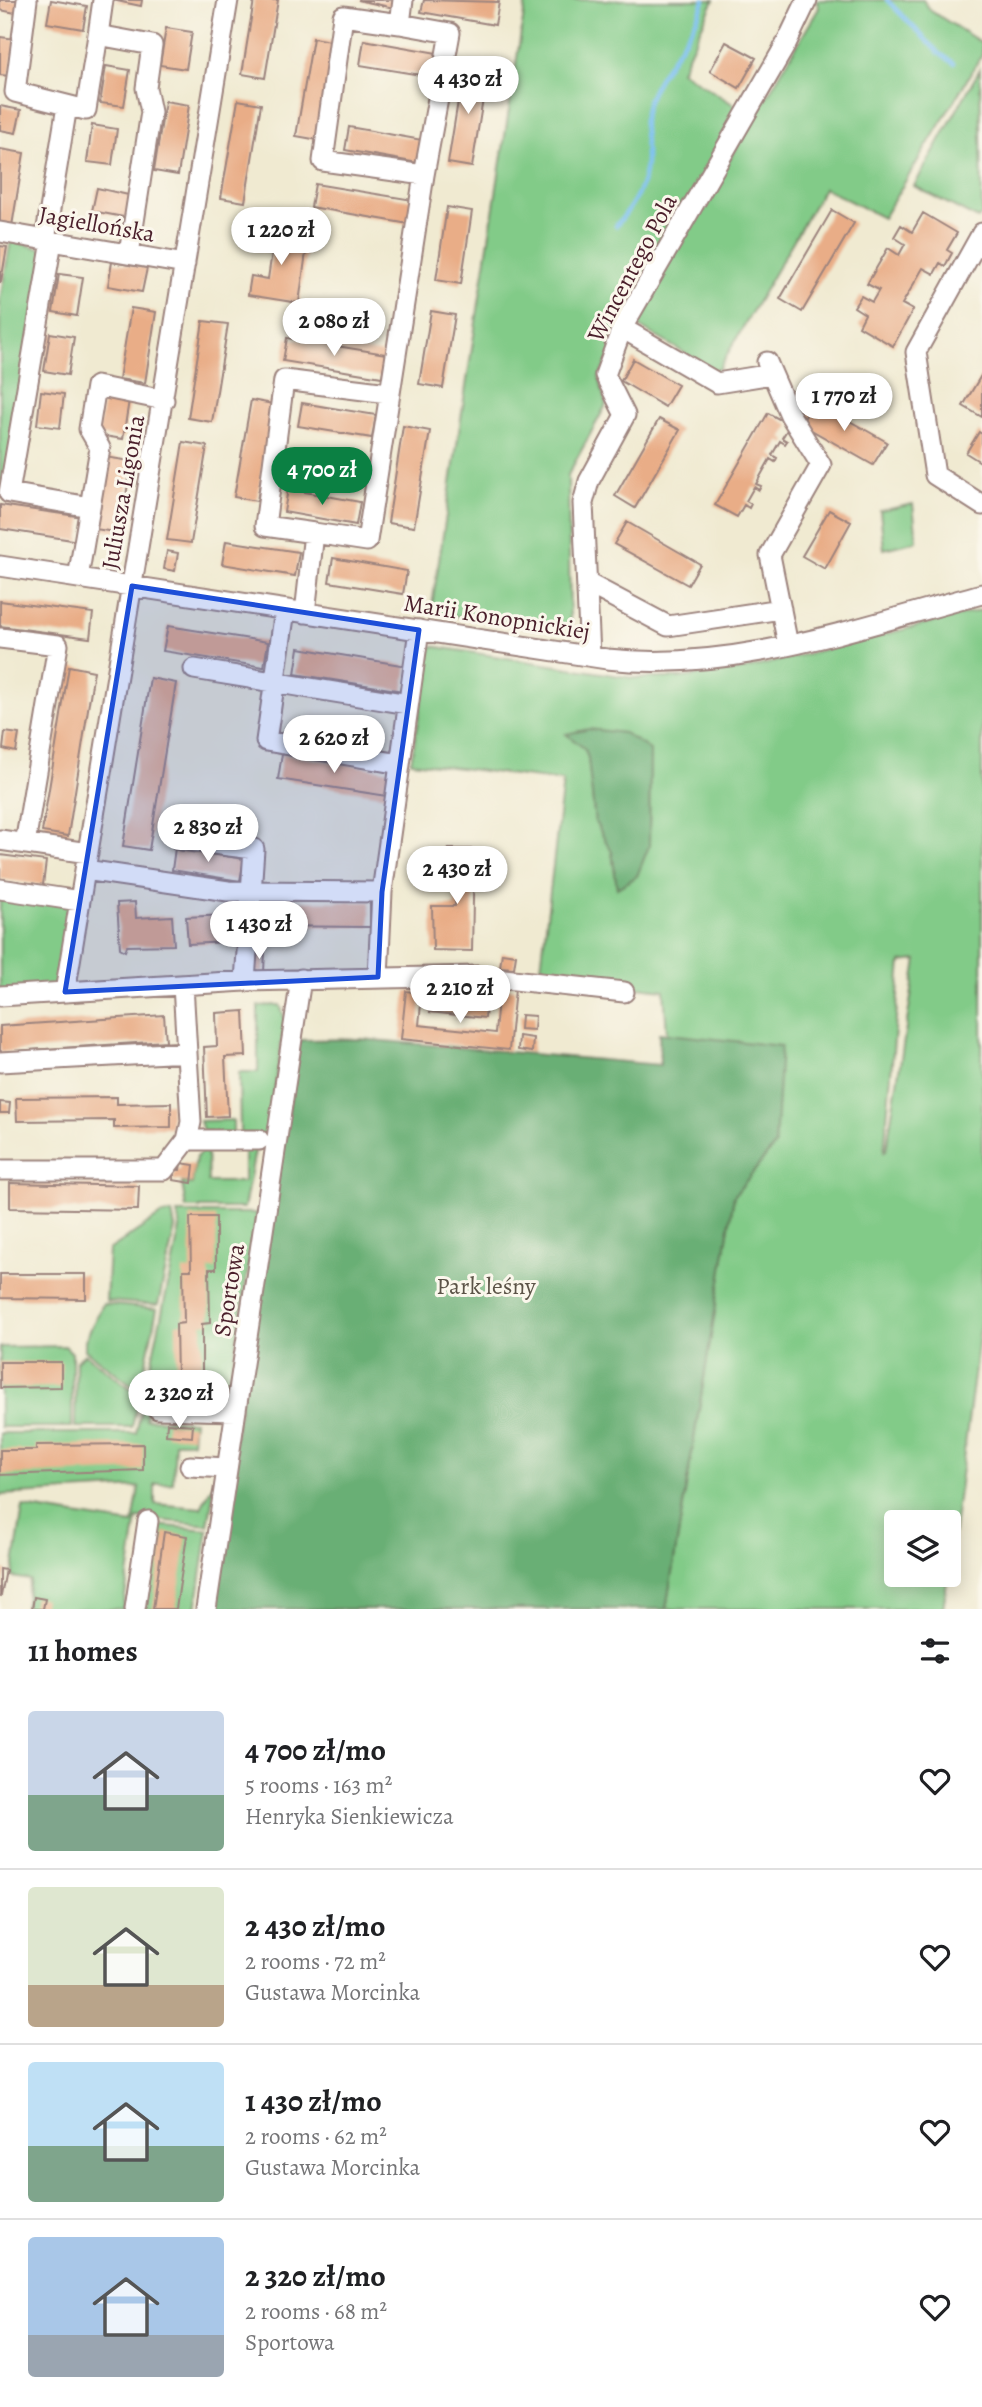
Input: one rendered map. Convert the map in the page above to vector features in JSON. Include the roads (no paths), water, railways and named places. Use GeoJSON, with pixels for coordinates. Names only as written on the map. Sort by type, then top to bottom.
{"type":"FeatureCollection","features":[{"type":"Feature","properties":{"kind":"street"},"geometry":{"type":"LineString","coordinates":[[27,0],[15,92],[86,110],[103,0]]}},
{"type":"Feature","properties":{"kind":"street","name":"Juliusza Ligonia"},"geometry":{"type":"LineString","coordinates":[[65,992],[228,0]]}},
{"type":"Feature","properties":{"kind":"street"},"geometry":{"type":"LineString","coordinates":[[400,24],[403,0]]}},
{"type":"Feature","properties":{"kind":"street","name":"Wincentego Pola"},"geometry":{"type":"LineString","coordinates":[[590,656],[583,503],[589,481],[625,415],[606,375],[622,328],[785,46],[807,0]]}},
{"type":"Feature","properties":{"kind":"street"},"geometry":{"type":"LineString","coordinates":[[388,393],[284,380],[265,526],[367,541],[388,393],[450,33],[343,16],[323,161],[424,175]]}},
{"type":"Feature","properties":{"kind":"street"},"geometry":{"type":"LineString","coordinates":[[98,34],[152,45],[146,88],[151,113],[130,254]]}},
{"type":"Feature","properties":{"kind":"street"},"geometry":{"type":"LineString","coordinates":[[67,106],[9,493],[90,507]]}},
{"type":"Feature","properties":{"kind":"street","name":"Jagiellońska"},"geometry":{"type":"LineString","coordinates":[[0,233],[185,264]]}},
{"type":"Feature","properties":{"kind":"street"},"geometry":{"type":"LineString","coordinates":[[982,233],[916,352],[935,475],[982,505]]}},
{"type":"Feature","properties":{"kind":"street"},"geometry":{"type":"LineString","coordinates":[[622,328],[717,383],[770,368],[790,415],[821,465],[770,555],[788,645]]}},
{"type":"Feature","properties":{"kind":"street"},"geometry":{"type":"LineString","coordinates":[[78,578],[100,448],[89,429],[96,386],[164,400]]}},
{"type":"Feature","properties":{"kind":"street"},"geometry":{"type":"LineString","coordinates":[[305,612],[314,533]]}},
{"type":"Feature","properties":{"kind":"street","name":"Marii Konopnickiej"},"geometry":{"type":"LineString","coordinates":[[0,566],[634,662],[693,662],[742,656],[982,594]]}},
{"type":"Feature","properties":{"kind":"street"},"geometry":{"type":"LineString","coordinates":[[587,583],[668,626],[780,609]]}},
{"type":"Feature","properties":{"kind":"street"},"geometry":{"type":"LineString","coordinates":[[285,610],[266,741],[400,764]]}},
{"type":"Feature","properties":{"kind":"street"},"geometry":{"type":"LineString","coordinates":[[378,977],[382,892],[419,630]]}},
{"type":"Feature","properties":{"kind":"street"},"geometry":{"type":"LineString","coordinates":[[0,638],[58,645],[25,844]]}},
{"type":"Feature","properties":{"kind":"street"},"geometry":{"type":"LineString","coordinates":[[194,669],[408,704]]}},
{"type":"Feature","properties":{"kind":"street"},"geometry":{"type":"LineString","coordinates":[[180,839],[254,849],[245,981]]}},
{"type":"Feature","properties":{"kind":"street"},"geometry":{"type":"LineString","coordinates":[[0,840],[25,844],[86,862],[228,891],[382,892]]}},
{"type":"Feature","properties":{"kind":"street"},"geometry":{"type":"LineString","coordinates":[[0,889],[80,901]]}},
{"type":"Feature","properties":{"kind":"street"},"geometry":{"type":"LineString","coordinates":[[0,996],[245,981],[477,976],[624,992]]}},
{"type":"Feature","properties":{"kind":"street","name":"Sportowa"},"geometry":{"type":"LineString","coordinates":[[206,1609],[301,979]]}},
{"type":"Feature","properties":{"kind":"street"},"geometry":{"type":"LineString","coordinates":[[0,1170],[164,1170],[187,1140],[191,1122],[183,985]]}},
{"type":"Feature","properties":{"kind":"street"},"geometry":{"type":"LineString","coordinates":[[0,1062],[187,1052]]}},
{"type":"Feature","properties":{"kind":"street"},"geometry":{"type":"LineString","coordinates":[[187,1140],[259,1140]]}},
{"type":"Feature","properties":{"kind":"street"},"geometry":{"type":"LineString","coordinates":[[158,1409],[236,1411]]}},
{"type":"Feature","properties":{"kind":"street"},"geometry":{"type":"LineString","coordinates":[[190,1466],[228,1468]]}},
{"type":"Feature","properties":{"kind":"street"},"geometry":{"type":"LineString","coordinates":[[135,1609],[148,1521]]}},
{"type":"Feature","properties":{"kind":"waterway"},"geometry":{"type":"LineString","coordinates":[[616,226],[634,201],[645,174],[644,123],[647,104],[660,77],[693,26],[704,0]]}},
{"type":"Feature","properties":{"kind":"waterway"},"geometry":{"type":"LineString","coordinates":[[887,0],[939,53],[954,63]]}},
{"type":"Feature","properties":{"kind":"park label","name":"Park leśny"},"geometry":{"type":"Point","coordinates":[486,1286]}}]}
